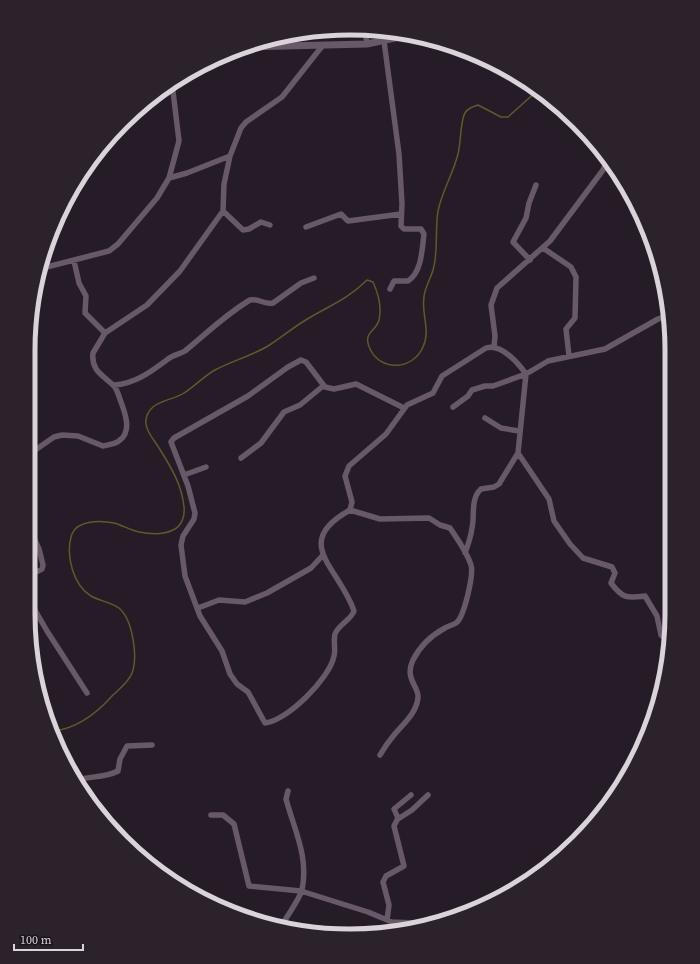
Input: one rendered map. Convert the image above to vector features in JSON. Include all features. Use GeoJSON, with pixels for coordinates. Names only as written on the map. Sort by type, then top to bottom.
{"type":"FeatureCollection","features":[{"type":"Feature","properties":{"kind":"street"},"geometry":{"type":"LineString","coordinates":[[366,36],[367,44]]}},
{"type":"Feature","properties":{"kind":"street"},"geometry":{"type":"LineString","coordinates":[[278,44],[324,45],[367,44],[394,39]]}},
{"type":"Feature","properties":{"kind":"street"},"geometry":{"type":"LineString","coordinates":[[384,41],[399,154],[402,228],[421,229],[424,234],[419,266],[415,274],[408,281],[394,282],[390,289]]}},
{"type":"Feature","properties":{"kind":"street"},"geometry":{"type":"LineString","coordinates":[[35,450],[57,436],[78,436],[103,446],[120,440],[125,430],[127,419],[114,386],[103,378],[93,362],[92,353],[105,334],[147,305],[175,277],[223,211],[224,184],[230,156],[243,125],[282,97],[324,45]]}},
{"type":"Feature","properties":{"kind":"street"},"geometry":{"type":"LineString","coordinates":[[46,267],[105,253],[113,248],[157,198],[168,178],[179,141],[173,90]]}},
{"type":"Feature","properties":{"kind":"street"},"geometry":{"type":"LineString","coordinates":[[168,178],[187,173],[230,156]]}},
{"type":"Feature","properties":{"kind":"street"},"geometry":{"type":"LineString","coordinates":[[494,347],[495,336],[491,312],[495,293],[498,287],[543,248],[605,168]]}},
{"type":"Feature","properties":{"kind":"street"},"geometry":{"type":"LineString","coordinates":[[530,260],[513,242],[526,218],[529,203],[536,185]]}},
{"type":"Feature","properties":{"kind":"street"},"geometry":{"type":"LineString","coordinates":[[223,211],[243,230],[249,229],[261,222],[270,225]]}},
{"type":"Feature","properties":{"kind":"street"},"geometry":{"type":"LineString","coordinates":[[306,227],[341,214],[348,221],[401,214]]}},
{"type":"Feature","properties":{"kind":"street"},"geometry":{"type":"LineString","coordinates":[[543,248],[568,266],[576,277],[575,318],[566,329],[569,356]]}},
{"type":"Feature","properties":{"kind":"street"},"geometry":{"type":"LineString","coordinates":[[74,261],[79,283],[86,296],[85,313],[105,334]]}},
{"type":"Feature","properties":{"kind":"street"},"geometry":{"type":"LineString","coordinates":[[114,386],[131,382],[153,370],[169,358],[182,352],[219,322],[250,300],[269,304],[273,303],[301,283],[314,278]]}},
{"type":"Feature","properties":{"kind":"street"},"geometry":{"type":"LineString","coordinates":[[453,407],[468,396],[472,390],[485,386],[493,386],[526,374],[548,361],[605,350],[663,317]]}},
{"type":"Feature","properties":{"kind":"street"},"geometry":{"type":"LineString","coordinates":[[350,510],[352,502],[345,480],[347,469],[386,434],[404,408],[433,393],[443,375],[486,348],[494,347],[514,359],[526,374],[526,386],[519,431],[518,453],[498,484],[494,487],[481,489],[477,494],[474,500],[473,527],[465,553]]}},
{"type":"Feature","properties":{"kind":"street"},"geometry":{"type":"LineString","coordinates":[[380,755],[409,717],[418,699],[418,694],[412,684],[410,668],[418,650],[434,635],[456,623],[460,619],[467,598],[472,570],[465,553],[450,528],[440,525],[432,519],[380,519],[350,510],[339,516],[325,530],[320,541],[323,555],[344,590],[354,612],[335,634],[335,656],[320,683],[296,706],[268,723],[264,721],[248,692],[234,681],[222,651],[203,623],[185,576],[181,550],[184,536],[192,523],[194,513],[190,493],[171,442],[174,438],[253,393],[299,360],[306,362],[323,386],[334,389],[356,384],[404,408]]}},
{"type":"Feature","properties":{"kind":"street"},"geometry":{"type":"LineString","coordinates":[[241,458],[261,443],[284,412],[300,405],[323,386]]}},
{"type":"Feature","properties":{"kind":"street"},"geometry":{"type":"LineString","coordinates":[[485,418],[501,428],[519,431]]}},
{"type":"Feature","properties":{"kind":"street"},"geometry":{"type":"LineString","coordinates":[[518,453],[549,499],[554,521],[570,544],[583,558],[612,568],[615,573],[611,583],[625,597],[630,598],[645,596],[657,616],[660,635],[664,638]]}},
{"type":"Feature","properties":{"kind":"street"},"geometry":{"type":"LineString","coordinates":[[184,475],[206,467]]}},
{"type":"Feature","properties":{"kind":"street"},"geometry":{"type":"LineString","coordinates":[[35,540],[43,565],[42,569],[35,572]]}},
{"type":"Feature","properties":{"kind":"street"},"geometry":{"type":"LineString","coordinates":[[198,608],[219,600],[245,602],[270,592],[311,568],[323,555]]}},
{"type":"Feature","properties":{"kind":"street"},"geometry":{"type":"LineString","coordinates":[[35,610],[86,693]]}},
{"type":"Feature","properties":{"kind":"street"},"geometry":{"type":"LineString","coordinates":[[81,779],[101,776],[118,771],[120,759],[128,746],[152,745]]}},
{"type":"Feature","properties":{"kind":"street"},"geometry":{"type":"LineString","coordinates":[[284,922],[301,891],[302,852],[300,840],[286,799],[288,791]]}},
{"type":"Feature","properties":{"kind":"street"},"geometry":{"type":"LineString","coordinates":[[398,819],[394,809],[411,795]]}},
{"type":"Feature","properties":{"kind":"street"},"geometry":{"type":"LineString","coordinates":[[387,920],[388,905],[383,882],[386,876],[404,866],[394,824],[398,819],[412,810],[428,795]]}},
{"type":"Feature","properties":{"kind":"street"},"geometry":{"type":"LineString","coordinates":[[211,815],[223,815],[234,824],[249,886],[301,891],[368,912],[387,920],[407,924]]}},
{"type":"Feature","properties":{"kind":"waterway"},"geometry":{"type":"LineString","coordinates":[[57,730],[71,727],[100,709],[126,683],[131,676],[134,666],[133,639],[128,621],[124,614],[116,606],[91,596],[75,578],[69,553],[73,531],[77,527],[89,522],[102,522],[114,523],[132,530],[152,534],[169,532],[179,526],[183,517],[183,499],[175,476],[168,462],[149,434],[146,419],[150,410],[160,403],[184,393],[215,370],[268,346],[304,321],[346,297],[367,280],[373,282],[380,305],[379,320],[370,333],[368,339],[370,349],[382,362],[389,365],[405,364],[412,360],[418,355],[425,341],[426,328],[423,303],[435,259],[438,211],[458,154],[465,113],[470,108],[478,105],[501,117],[508,117],[534,94]]}}]}
